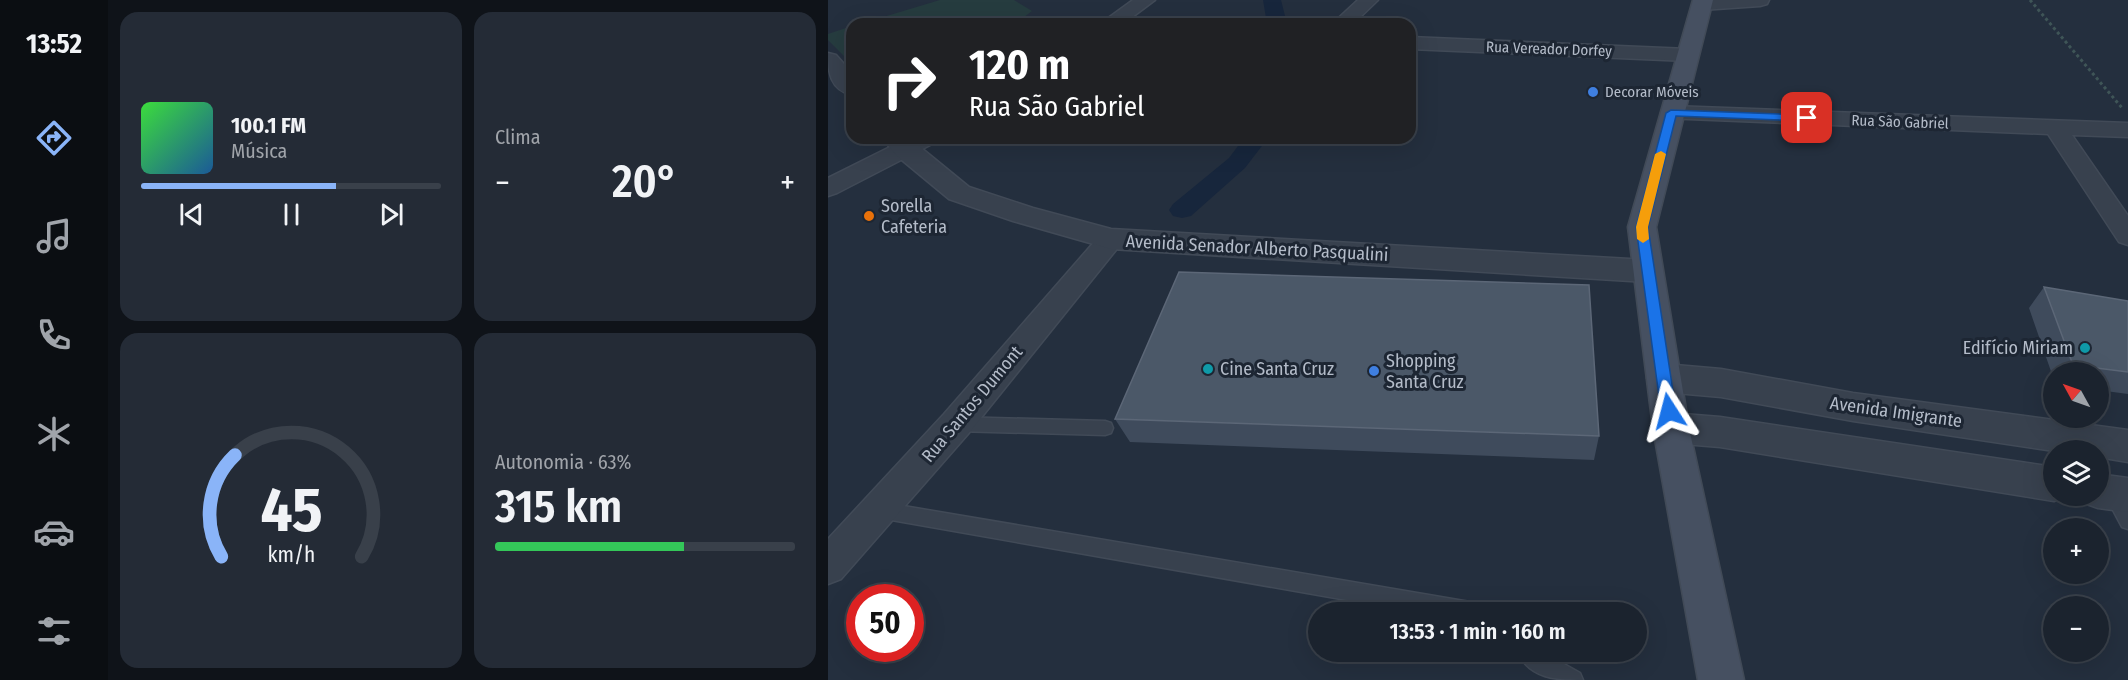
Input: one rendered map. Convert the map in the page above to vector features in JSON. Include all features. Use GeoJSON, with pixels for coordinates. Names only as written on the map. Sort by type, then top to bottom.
{"type":"FeatureCollection","features":[{"type":"Feature","properties":{"kind":"main road"},"geometry":{"type":"LineString","coordinates":[[1703,2],[1671,113],[1642,227],[1671,428],[1721,680]]}},
{"type":"Feature","properties":{"kind":"street"},"geometry":{"type":"LineString","coordinates":[[1119,18],[1146,0]]}},
{"type":"Feature","properties":{"kind":"street"},"geometry":{"type":"LineString","coordinates":[[1349,18],[1369,0]]}},
{"type":"Feature","properties":{"kind":"street"},"geometry":{"type":"LineString","coordinates":[[1703,2],[1760,0]]}},
{"type":"Feature","properties":{"kind":"street","name":"Rua Vereador Dorfey"},"geometry":{"type":"LineString","coordinates":[[1416,43],[1688,54]]}},
{"type":"Feature","properties":{"kind":"street"},"geometry":{"type":"LineString","coordinates":[[828,60],[846,81]]}},
{"type":"Feature","properties":{"kind":"street","name":"Rua São Gabriel"},"geometry":{"type":"LineString","coordinates":[[1671,113],[2128,130]]}},
{"type":"Feature","properties":{"kind":"street"},"geometry":{"type":"LineString","coordinates":[[2056,128],[2128,236]]}},
{"type":"Feature","properties":{"kind":"street"},"geometry":{"type":"LineString","coordinates":[[828,188],[905,144]]}},
{"type":"Feature","properties":{"kind":"street","name":"Avenida Senador Alberto Pasqualini"},"geometry":{"type":"LineString","coordinates":[[911,144],[959,193],[1023,215],[1111,239],[1647,272]]}},
{"type":"Feature","properties":{"kind":"street","name":"Rua Santos Dumont"},"geometry":{"type":"LineString","coordinates":[[828,566],[956,424],[1111,239]]}},
{"type":"Feature","properties":{"kind":"street","name":"Avenida Imigrante"},"geometry":{"type":"LineString","coordinates":[[1664,378],[1721,383],[1853,407],[2128,446]]}},
{"type":"Feature","properties":{"kind":"street"},"geometry":{"type":"LineString","coordinates":[[1853,407],[1864,456]]}},
{"type":"Feature","properties":{"kind":"street"},"geometry":{"type":"LineString","coordinates":[[1671,428],[1720,432],[2043,482]]}},
{"type":"Feature","properties":{"kind":"lane"},"geometry":{"type":"LineString","coordinates":[[956,424],[1105,428]]}},
{"type":"Feature","properties":{"kind":"lane"},"geometry":{"type":"LineString","coordinates":[[880,510],[1412,602]]}},
{"type":"Feature","properties":{"kind":"lane"},"geometry":{"type":"LineString","coordinates":[[1540,662],[1573,680]]}},
{"type":"Feature","properties":{"kind":"path"},"geometry":{"type":"LineString","coordinates":[[2030,0],[2128,114]]}},
{"type":"Feature","properties":{"kind":"green space"},"geometry":{"type":"Polygon","coordinates":[[[940,0],[1014,0],[1032,11],[1023,18],[880,18],[940,0]]]}},
{"type":"Feature","properties":{"kind":"green space"},"geometry":{"type":"Polygon","coordinates":[[[846,28],[846,58],[828,40],[828,34],[846,28]]]}},
{"type":"Feature","properties":{"kind":"building","name":"Shopping Santa Cruz"},"geometry":{"type":"Polygon","coordinates":[[[1179,272],[1589,285],[1599,436],[1115,419],[1179,272]]]}},
{"type":"Feature","properties":{"kind":"building"},"geometry":{"type":"Polygon","coordinates":[[[2044,287],[2128,301],[2128,372],[2109,370],[2109,362],[2072,362],[2044,287]]]}},
{"type":"Feature","properties":{"kind":"waterway"},"geometry":{"type":"LineString","coordinates":[[1272,0],[1276,18]]}},
{"type":"Feature","properties":{"kind":"waterway"},"geometry":{"type":"LineString","coordinates":[[1182,210],[1237,163],[1251,144]]}},
{"type":"Feature","properties":{"kind":"slow traffic"},"geometry":{"type":"LineString","coordinates":[[1643,239],[1642,227],[1661,154]]}},
{"type":"Feature","properties":{"kind":"place","name":"Decorar Móveis"},"geometry":{"type":"Point","coordinates":[1593,92]}},
{"type":"Feature","properties":{"kind":"place","name":"Sorella Cafeteria"},"geometry":{"type":"Point","coordinates":[869,216]}},
{"type":"Feature","properties":{"kind":"place","name":"Edifício Miriam"},"geometry":{"type":"Point","coordinates":[2085,348]}},
{"type":"Feature","properties":{"kind":"place","name":"Cine Santa Cruz"},"geometry":{"type":"Point","coordinates":[1208,369]}},
{"type":"Feature","properties":{"kind":"place","name":"Shopping Santa Cruz"},"geometry":{"type":"Point","coordinates":[1374,371]}},
{"type":"Feature","properties":{"kind":"route"},"geometry":{"type":"LineString","coordinates":[[1669,411],[1642,227],[1671,113],[1807,118]]}}]}
